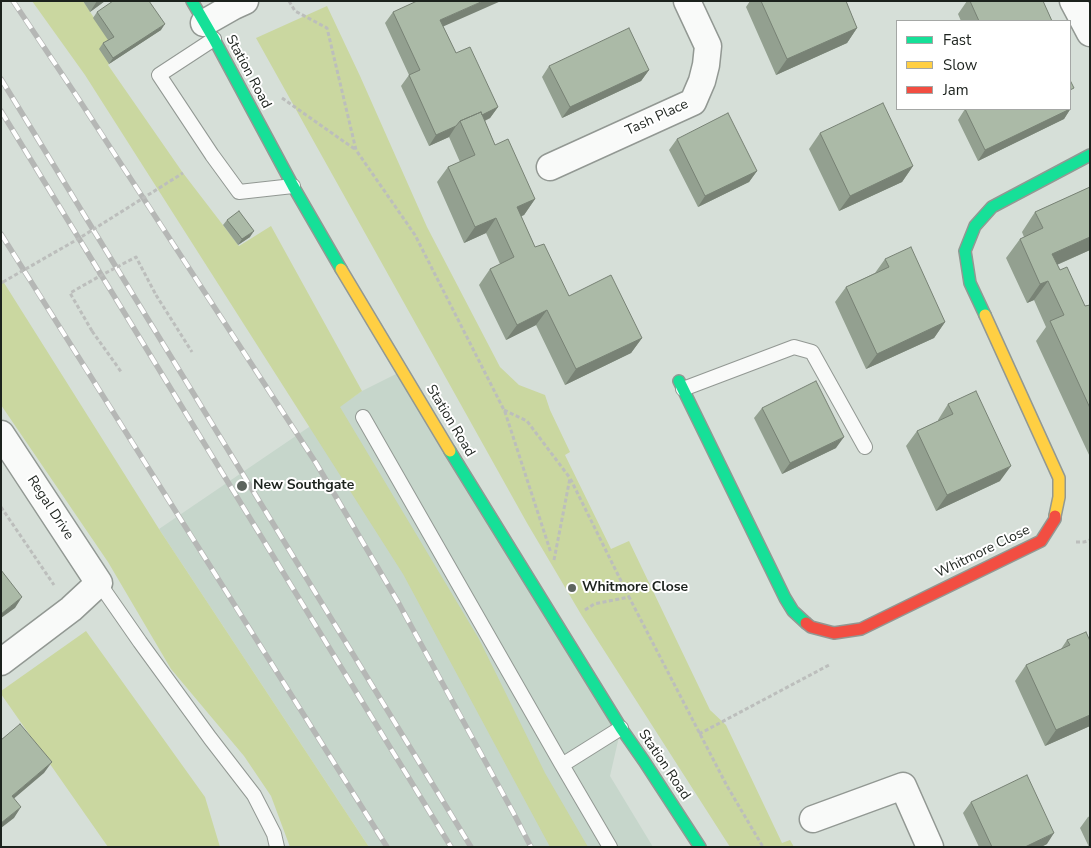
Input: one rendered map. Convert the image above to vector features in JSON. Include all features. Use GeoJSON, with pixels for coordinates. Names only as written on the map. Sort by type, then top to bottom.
{"type":"FeatureCollection","features":[{"type":"Feature","properties":{"kind":"street"},"geometry":{"type":"LineString","coordinates":[[203,21],[246,1]]}},
{"type":"Feature","properties":{"kind":"street","name":"Tash Place"},"geometry":{"type":"LineString","coordinates":[[550,167],[693,102],[702,81],[708,46],[687,1]]}},
{"type":"Feature","properties":{"kind":"street"},"geometry":{"type":"LineString","coordinates":[[1073,1],[1090,32]]}},
{"type":"Feature","properties":{"kind":"street","name":"Station Road"},"geometry":{"type":"LineString","coordinates":[[203,21],[292,186],[449,449],[621,728],[700,847]]}},
{"type":"Feature","properties":{"kind":"street","name":"Whitmore Close"},"geometry":{"type":"LineString","coordinates":[[681,385],[785,598],[793,611],[811,626],[834,633],[861,629],[1041,541],[1055,519],[1059,497],[1059,478],[970,283],[966,252],[975,226],[992,206],[1090,155]]}},
{"type":"Feature","properties":{"kind":"street","name":"Regal Drive"},"geometry":{"type":"LineString","coordinates":[[1,434],[99,583]]}},
{"type":"Feature","properties":{"kind":"street"},"geometry":{"type":"LineString","coordinates":[[1,662],[71,609],[99,583]]}},
{"type":"Feature","properties":{"kind":"street"},"geometry":{"type":"LineString","coordinates":[[814,819],[903,786],[930,847]]}},
{"type":"Feature","properties":{"kind":"lane"},"geometry":{"type":"LineString","coordinates":[[203,21],[159,75],[239,192],[292,186]]}},
{"type":"Feature","properties":{"kind":"lane"},"geometry":{"type":"LineString","coordinates":[[681,385],[794,347],[812,352],[865,448]]}},
{"type":"Feature","properties":{"kind":"lane"},"geometry":{"type":"LineString","coordinates":[[364,417],[610,847]]}},
{"type":"Feature","properties":{"kind":"lane"},"geometry":{"type":"LineString","coordinates":[[99,583],[210,738],[254,795],[274,834],[277,847]]}},
{"type":"Feature","properties":{"kind":"lane"},"geometry":{"type":"LineString","coordinates":[[562,765],[621,728]]}},
{"type":"Feature","properties":{"kind":"path"},"geometry":{"type":"LineString","coordinates":[[289,1],[295,11],[327,28],[356,150]]}},
{"type":"Feature","properties":{"kind":"path"},"geometry":{"type":"LineString","coordinates":[[276,94],[356,150],[415,235],[503,409],[554,560],[570,478]]}},
{"type":"Feature","properties":{"kind":"path"},"geometry":{"type":"LineString","coordinates":[[2,282],[78,239],[183,173]]}},
{"type":"Feature","properties":{"kind":"path"},"geometry":{"type":"LineString","coordinates":[[78,239],[100,276]]}},
{"type":"Feature","properties":{"kind":"path"},"geometry":{"type":"LineString","coordinates":[[122,373],[92,331],[70,293],[136,258],[156,295],[192,352]]}},
{"type":"Feature","properties":{"kind":"path"},"geometry":{"type":"LineString","coordinates":[[503,409],[527,421],[570,478],[699,734],[763,847]]}},
{"type":"Feature","properties":{"kind":"path"},"geometry":{"type":"LineString","coordinates":[[1,507],[56,588]]}},
{"type":"Feature","properties":{"kind":"path"},"geometry":{"type":"LineString","coordinates":[[585,610],[594,604],[629,597]]}},
{"type":"Feature","properties":{"kind":"path"},"geometry":{"type":"LineString","coordinates":[[699,734],[845,657],[861,629]]}},
{"type":"Feature","properties":{"kind":"shaded area"},"geometry":{"type":"Polygon","coordinates":[[[402,371],[621,728],[610,776],[653,847],[369,847],[159,529],[362,391],[402,371]]]}},
{"type":"Feature","properties":{"kind":"green space"},"geometry":{"type":"Polygon","coordinates":[[[32,1],[83,1],[110,42],[108,65],[183,173],[239,246],[271,226],[362,391],[340,407],[479,639],[545,773],[588,847],[550,847],[403,574],[85,75],[32,1]]]}},
{"type":"Feature","properties":{"kind":"green space"},"geometry":{"type":"Polygon","coordinates":[[[327,6],[427,227],[500,367],[519,385],[545,395],[570,452],[565,455],[611,549],[629,541],[710,710],[726,725],[782,843],[790,840],[794,847],[730,847],[582,616],[527,523],[256,38],[327,6]]]}},
{"type":"Feature","properties":{"kind":"green space"},"geometry":{"type":"Polygon","coordinates":[[[1,278],[159,529],[369,847],[290,847],[271,796],[244,756],[171,669],[108,562],[1,405],[1,278]]]}},
{"type":"Feature","properties":{"kind":"green space"},"geometry":{"type":"Polygon","coordinates":[[[86,631],[205,797],[220,847],[108,847],[1,694],[1,691],[86,631]]]}},
{"type":"Feature","properties":{"kind":"building"},"geometry":{"type":"Polygon","coordinates":[[[113,1],[149,1],[165,24],[113,58],[103,43],[114,37],[97,12],[113,1]]]}},
{"type":"Feature","properties":{"kind":"building"},"geometry":{"type":"Polygon","coordinates":[[[417,1],[483,1],[440,20],[456,53],[470,47],[498,107],[482,115],[481,112],[460,121],[456,126],[436,135],[409,75],[420,70],[393,12],[417,1]]]}},
{"type":"Feature","properties":{"kind":"building"},"geometry":{"type":"Polygon","coordinates":[[[761,1],[846,1],[857,28],[787,59],[761,1]]]}},
{"type":"Feature","properties":{"kind":"building"},"geometry":{"type":"Polygon","coordinates":[[[970,1],[1043,1],[1052,20],[979,20],[970,1]]]}},
{"type":"Feature","properties":{"kind":"building"},"geometry":{"type":"Polygon","coordinates":[[[629,28],[649,70],[570,107],[549,66],[629,28]]]}},
{"type":"Feature","properties":{"kind":"building"},"geometry":{"type":"Polygon","coordinates":[[[883,103],[913,166],[850,196],[820,133],[883,103]]]}},
{"type":"Feature","properties":{"kind":"building"},"geometry":{"type":"Polygon","coordinates":[[[965,110],[1068,110],[985,150],[965,110]]]}},
{"type":"Feature","properties":{"kind":"building"},"geometry":{"type":"Polygon","coordinates":[[[481,112],[495,145],[508,139],[535,199],[517,207],[535,247],[544,244],[569,296],[611,275],[642,338],[576,369],[547,310],[517,325],[490,269],[514,257],[496,218],[475,227],[448,167],[475,155],[460,121],[481,112]]]}},
{"type":"Feature","properties":{"kind":"building"},"geometry":{"type":"Polygon","coordinates":[[[728,113],[757,171],[705,196],[677,139],[728,113]]]}},
{"type":"Feature","properties":{"kind":"building"},"geometry":{"type":"Polygon","coordinates":[[[1090,187],[1090,237],[1052,254],[1060,270],[1067,267],[1085,306],[1090,305],[1090,408],[1050,321],[1064,315],[1048,281],[1040,284],[1020,239],[1043,228],[1035,212],[1090,187]]]}},
{"type":"Feature","properties":{"kind":"building"},"geometry":{"type":"Polygon","coordinates":[[[239,211],[254,231],[242,239],[227,220],[239,211]]]}},
{"type":"Feature","properties":{"kind":"building"},"geometry":{"type":"Polygon","coordinates":[[[911,247],[945,322],[877,354],[846,287],[889,267],[885,259],[911,247]]]}},
{"type":"Feature","properties":{"kind":"building"},"geometry":{"type":"Polygon","coordinates":[[[816,381],[844,437],[790,463],[762,408],[816,381]]]}},
{"type":"Feature","properties":{"kind":"building"},"geometry":{"type":"Polygon","coordinates":[[[976,391],[1011,466],[947,495],[917,431],[953,414],[948,404],[976,391]]]}},
{"type":"Feature","properties":{"kind":"building"},"geometry":{"type":"Polygon","coordinates":[[[1,570],[22,597],[1,614],[1,570]]]}},
{"type":"Feature","properties":{"kind":"building"},"geometry":{"type":"Polygon","coordinates":[[[1086,632],[1090,641],[1090,715],[1056,730],[1026,665],[1070,645],[1067,640],[1086,632]]]}},
{"type":"Feature","properties":{"kind":"building"},"geometry":{"type":"Polygon","coordinates":[[[20,724],[52,762],[12,796],[21,807],[1,823],[1,740],[20,724]]]}},
{"type":"Feature","properties":{"kind":"building"},"geometry":{"type":"Polygon","coordinates":[[[1027,775],[1054,833],[1025,847],[992,847],[971,802],[1027,775]]]}},
{"type":"Feature","properties":{"kind":"railway"},"geometry":{"type":"LineString","coordinates":[[13,1],[316,463],[398,602],[531,847]]}},
{"type":"Feature","properties":{"kind":"railway"},"geometry":{"type":"LineString","coordinates":[[1,79],[471,847]]}},
{"type":"Feature","properties":{"kind":"railway"},"geometry":{"type":"LineString","coordinates":[[1,111],[451,847]]}},
{"type":"Feature","properties":{"kind":"railway"},"geometry":{"type":"LineString","coordinates":[[1,234],[387,847]]}},
{"type":"Feature","properties":{"kind":"traffic: fast"},"geometry":{"type":"LineString","coordinates":[[192,1],[293,186],[341,269]]}},
{"type":"Feature","properties":{"kind":"traffic: fast"},"geometry":{"type":"LineString","coordinates":[[985,315],[970,283],[965,251],[975,226],[992,207],[1090,155]]}},
{"type":"Feature","properties":{"kind":"traffic: fast"},"geometry":{"type":"LineString","coordinates":[[679,381],[785,598],[793,611],[806,623]]}},
{"type":"Feature","properties":{"kind":"traffic: fast"},"geometry":{"type":"LineString","coordinates":[[450,451],[621,728],[700,847]]}},
{"type":"Feature","properties":{"kind":"traffic: slow"},"geometry":{"type":"LineString","coordinates":[[341,269],[450,451]]}},
{"type":"Feature","properties":{"kind":"traffic: slow"},"geometry":{"type":"LineString","coordinates":[[985,315],[1059,478],[1059,497],[1055,516]]}},
{"type":"Feature","properties":{"kind":"traffic: jam"},"geometry":{"type":"LineString","coordinates":[[806,623],[811,627],[834,633],[861,629],[1041,541],[1055,516]]}},
{"type":"Feature","properties":{"kind":"place","name":"New Southgate"},"geometry":{"type":"Point","coordinates":[242,486]}},
{"type":"Feature","properties":{"kind":"place","name":"Whitmore Close"},"geometry":{"type":"Point","coordinates":[572,588]}}]}
